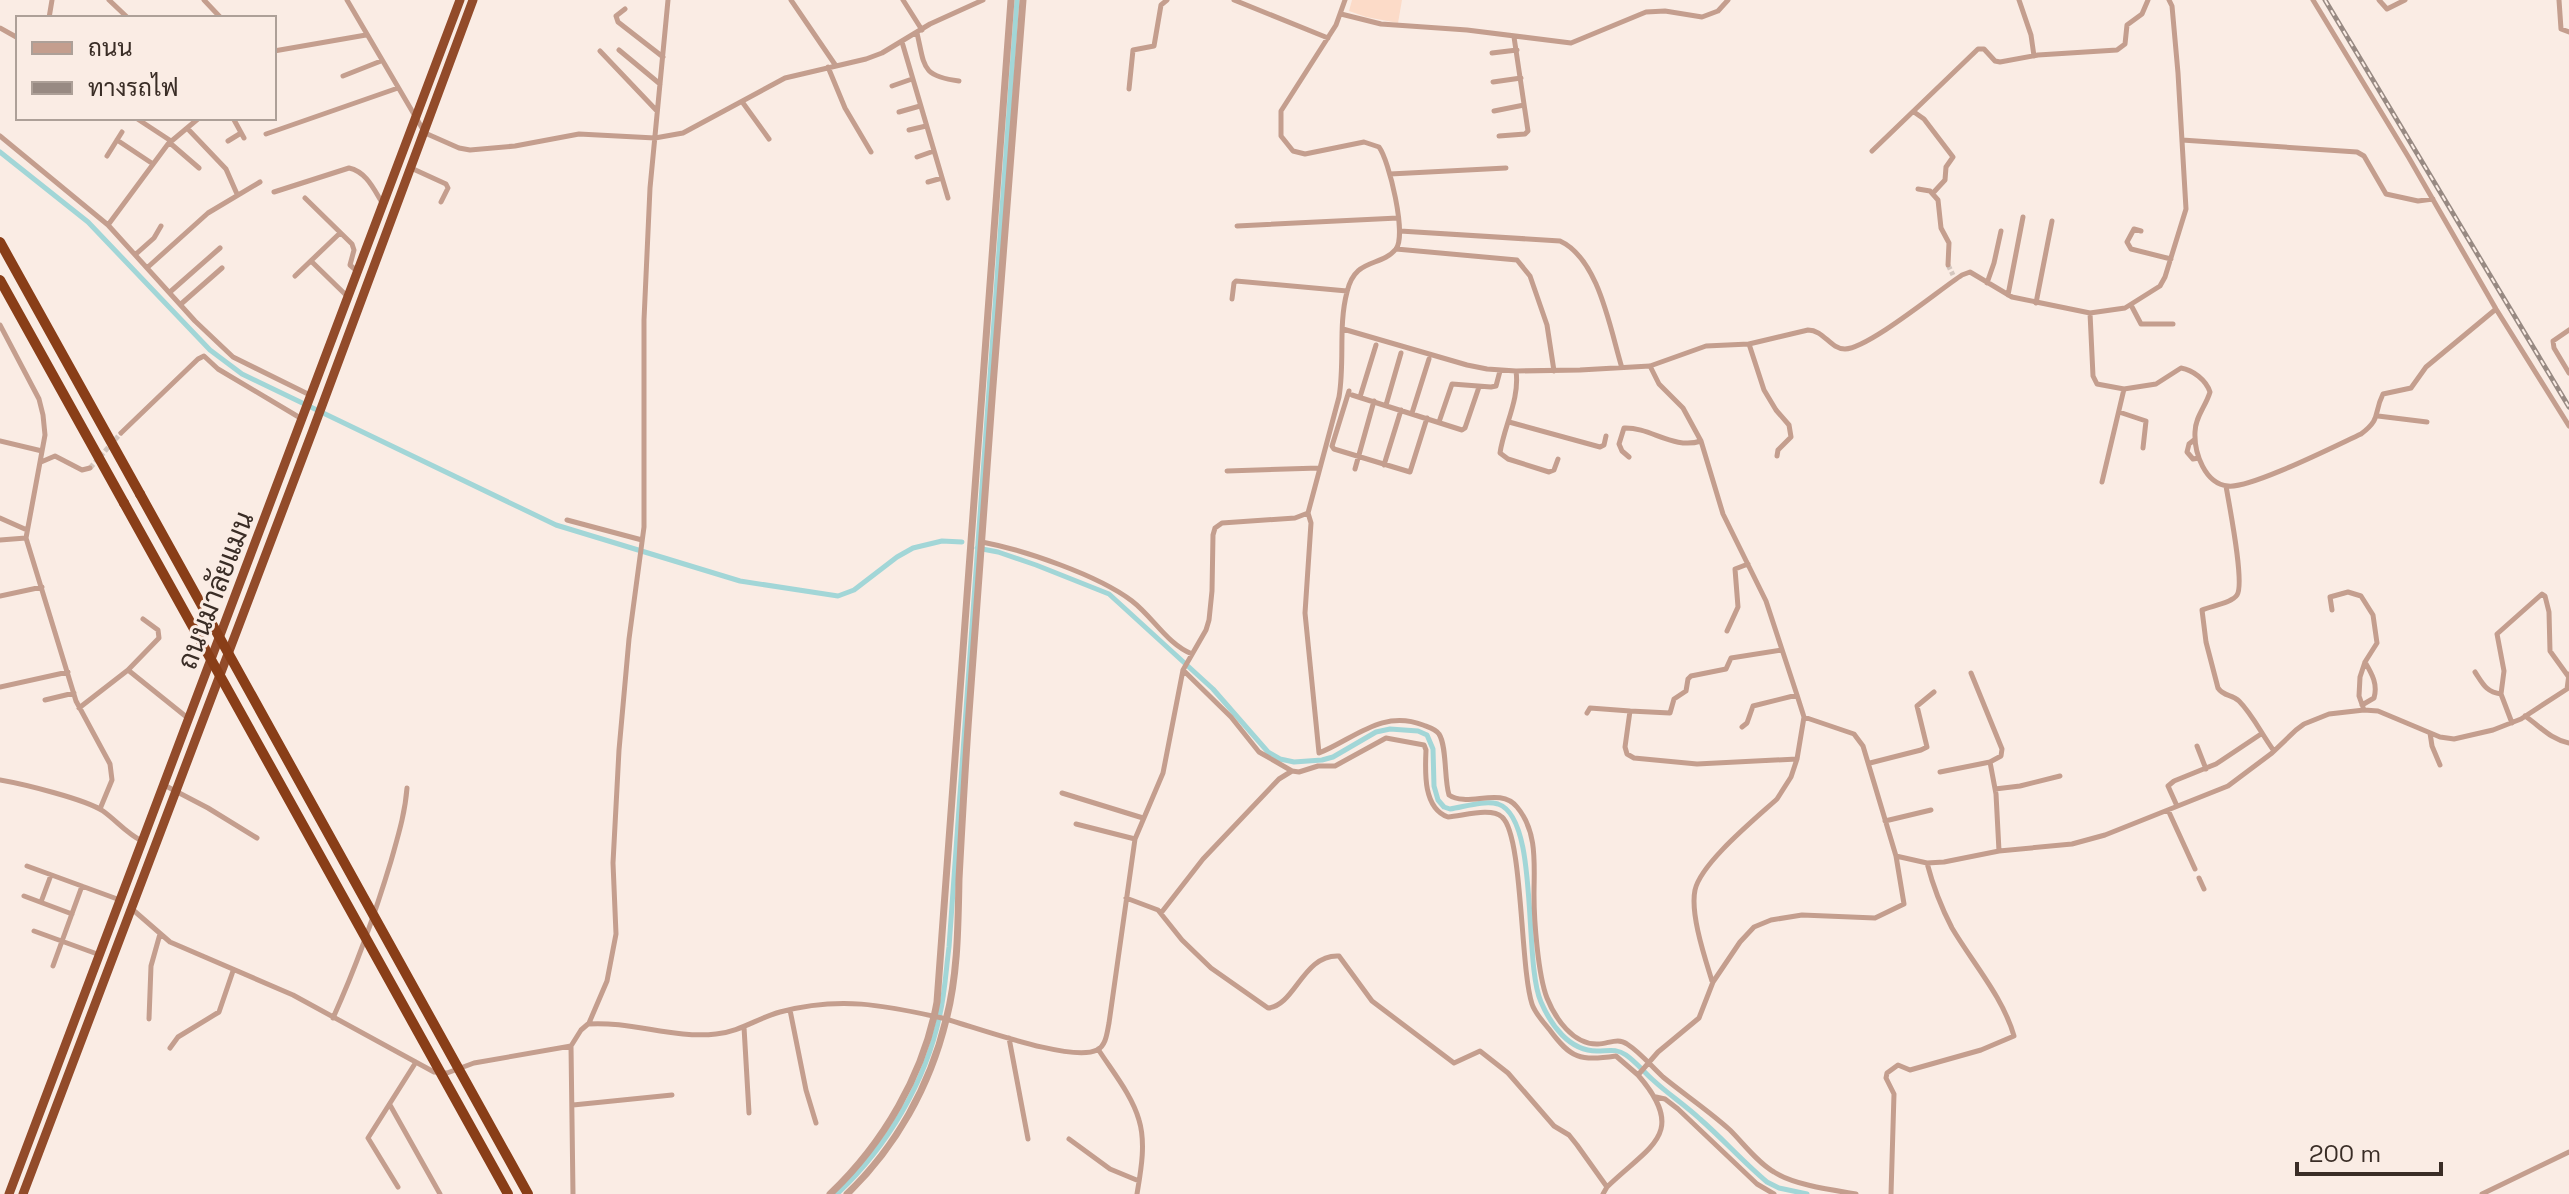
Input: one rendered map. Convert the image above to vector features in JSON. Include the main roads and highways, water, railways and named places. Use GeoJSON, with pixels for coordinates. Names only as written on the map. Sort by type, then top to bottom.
{"type":"FeatureCollection","features":[{"type":"Feature","properties":{"kind":"highway","name":"ถนนมาลัยแมน"},"geometry":{"type":"LineString","coordinates":[[9,1194],[460,0]]}},
{"type":"Feature","properties":{"kind":"highway","name":"ถนนมาลัยแมน"},"geometry":{"type":"LineString","coordinates":[[23,1194],[473,0]]}},
{"type":"Feature","properties":{"kind":"highway"},"geometry":{"type":"LineString","coordinates":[[0,242],[528,1194]]}},
{"type":"Feature","properties":{"kind":"highway"},"geometry":{"type":"LineString","coordinates":[[0,280],[508,1194]]}},
{"type":"Feature","properties":{"kind":"waterway"},"geometry":{"type":"LineString","coordinates":[[837,1194],[872,1156],[902,1112],[934,1039],[943,997],[1017,0]]}},
{"type":"Feature","properties":{"kind":"waterway"},"geometry":{"type":"LineString","coordinates":[[0,152],[88,222],[210,350],[242,374],[556,525],[740,581],[838,596],[854,590],[913,548],[942,541],[962,542]]}},
{"type":"Feature","properties":{"kind":"waterway"},"geometry":{"type":"LineString","coordinates":[[977,548],[1036,565],[1109,594],[1213,689],[1268,752],[1280,759],[1294,762],[1322,760],[1333,757],[1376,732],[1390,729],[1418,731],[1427,735],[1433,749],[1434,786],[1438,800],[1444,807],[1498,804],[1511,815],[1520,835],[1536,983],[1541,1002],[1556,1028],[1578,1047],[1626,1055],[1767,1182],[1807,1194]]}},
{"type":"Feature","properties":{"kind":"tunnel"},"geometry":{"type":"LineString","coordinates":[[1948,265],[1953,275]]}},
{"type":"Feature","properties":{"kind":"tunnel"},"geometry":{"type":"LineString","coordinates":[[90,468],[121,433]]}},
{"type":"Feature","properties":{"kind":"railway"},"geometry":{"type":"LineString","coordinates":[[2325,0],[2569,407]]}}]}
